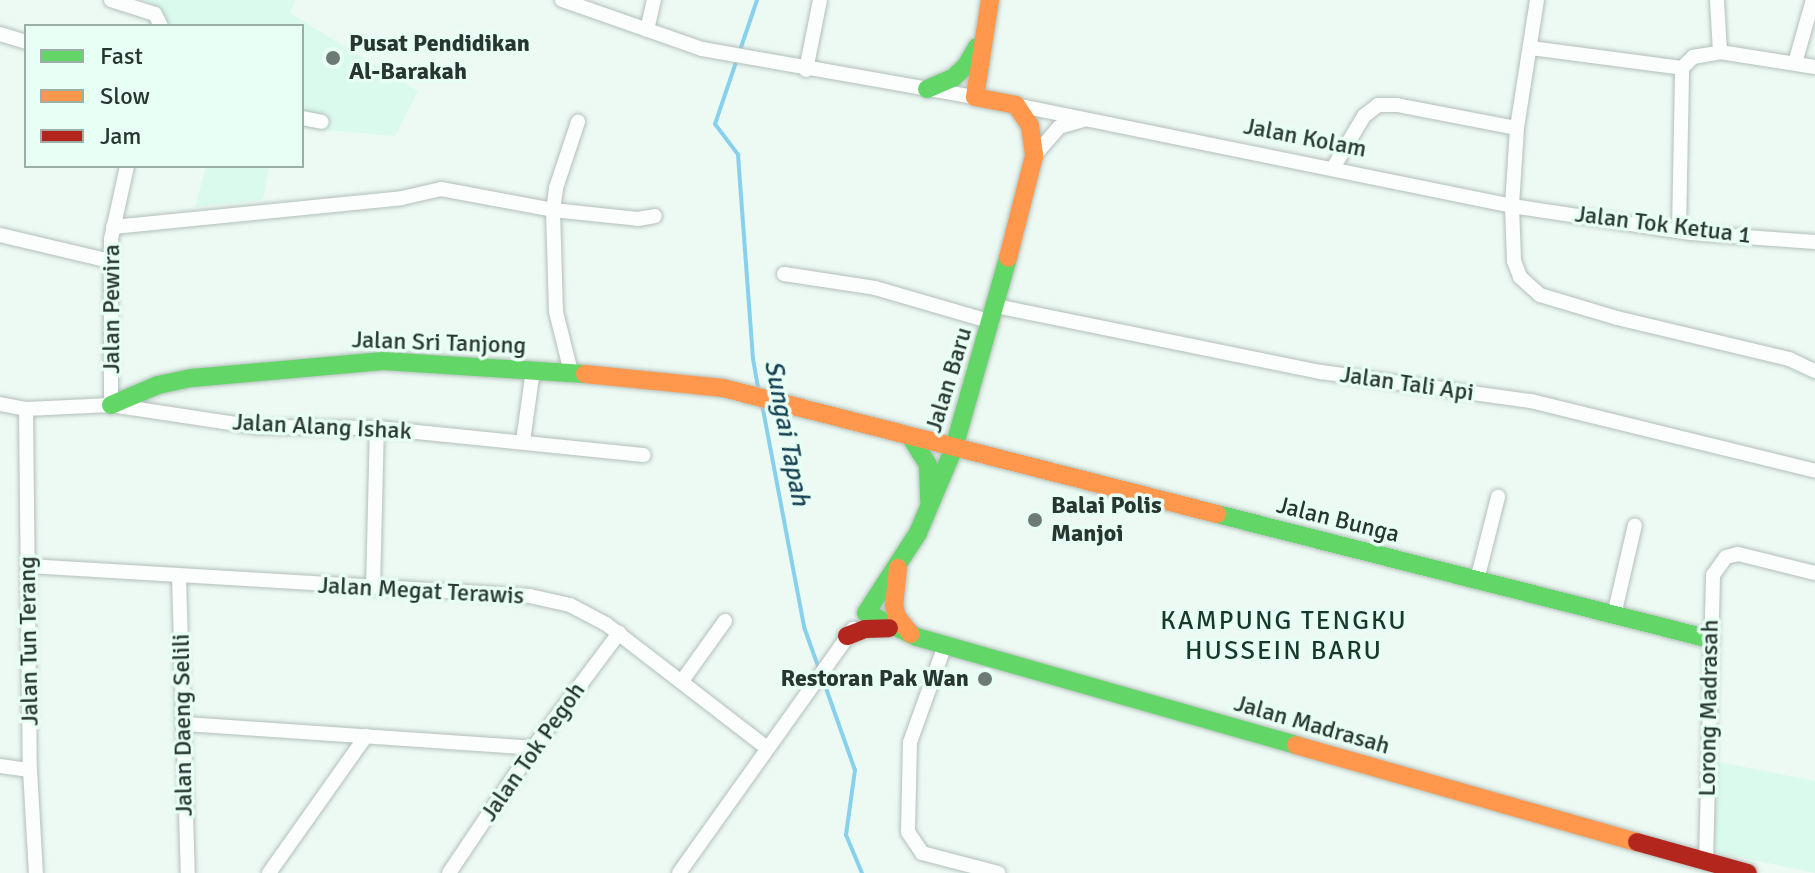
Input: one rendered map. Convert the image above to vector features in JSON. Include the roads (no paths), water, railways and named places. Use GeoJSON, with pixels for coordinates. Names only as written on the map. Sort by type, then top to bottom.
{"type":"FeatureCollection","features":[{"type":"Feature","properties":{"kind":"street"},"geometry":{"type":"LineString","coordinates":[[111,0],[155,14],[160,24]]}},
{"type":"Feature","properties":{"kind":"street","name":"Jalan Kolam"},"geometry":{"type":"LineString","coordinates":[[562,0],[702,49],[806,70],[1012,104],[1512,206]]}},
{"type":"Feature","properties":{"kind":"street"},"geometry":{"type":"LineString","coordinates":[[647,30],[654,0]]}},
{"type":"Feature","properties":{"kind":"street"},"geometry":{"type":"LineString","coordinates":[[806,70],[820,0]]}},
{"type":"Feature","properties":{"kind":"street"},"geometry":{"type":"LineString","coordinates":[[975,97],[982,36],[990,0]]}},
{"type":"Feature","properties":{"kind":"street"},"geometry":{"type":"LineString","coordinates":[[1537,0],[1517,128],[1512,206],[1514,261],[1520,277],[1540,295],[1617,318],[1789,359],[1815,371]]}},
{"type":"Feature","properties":{"kind":"street"},"geometry":{"type":"LineString","coordinates":[[1717,0],[1720,52]]}},
{"type":"Feature","properties":{"kind":"street"},"geometry":{"type":"LineString","coordinates":[[1795,63],[1813,0]]}},
{"type":"Feature","properties":{"kind":"street"},"geometry":{"type":"LineString","coordinates":[[0,34],[24,41]]}},
{"type":"Feature","properties":{"kind":"street"},"geometry":{"type":"LineString","coordinates":[[927,89],[953,78],[966,66],[982,36]]}},
{"type":"Feature","properties":{"kind":"street"},"geometry":{"type":"LineString","coordinates":[[1531,48],[1682,68]]}},
{"type":"Feature","properties":{"kind":"street"},"geometry":{"type":"LineString","coordinates":[[1679,231],[1682,68],[1693,57],[1720,52],[1815,67]]}},
{"type":"Feature","properties":{"kind":"street","name":"Jalan Baru"},"geometry":{"type":"LineString","coordinates":[[679,873],[898,564],[928,509],[954,448],[994,314],[1034,156],[1030,126],[1012,104],[993,92],[979,69]]}},
{"type":"Feature","properties":{"kind":"street"},"geometry":{"type":"LineString","coordinates":[[1333,168],[1364,116],[1378,105],[1397,105],[1517,128]]}},
{"type":"Feature","properties":{"kind":"street"},"geometry":{"type":"LineString","coordinates":[[304,118],[322,122]]}},
{"type":"Feature","properties":{"kind":"street"},"geometry":{"type":"LineString","coordinates":[[1034,156],[1059,127],[1088,119]]}},
{"type":"Feature","properties":{"kind":"street"},"geometry":{"type":"LineString","coordinates":[[571,372],[556,312],[553,210],[556,188],[578,122]]}},
{"type":"Feature","properties":{"kind":"street","name":"Jalan Pewira"},"geometry":{"type":"LineString","coordinates":[[111,405],[110,261],[113,227],[127,168]]}},
{"type":"Feature","properties":{"kind":"street"},"geometry":{"type":"LineString","coordinates":[[113,227],[402,198],[441,189],[553,210],[638,219],[655,216]]}},
{"type":"Feature","properties":{"kind":"street","name":"Jalan Tok Ketua 1"},"geometry":{"type":"LineString","coordinates":[[1512,206],[1679,231],[1815,242]]}},
{"type":"Feature","properties":{"kind":"street"},"geometry":{"type":"LineString","coordinates":[[0,235],[110,261]]}},
{"type":"Feature","properties":{"kind":"street","name":"Jalan Tali Api"},"geometry":{"type":"LineString","coordinates":[[784,274],[875,288],[994,314],[1321,372],[1531,401],[1815,471]]}},
{"type":"Feature","properties":{"kind":"street","name":"Jalan Sri Tanjong"},"geometry":{"type":"LineString","coordinates":[[111,405],[158,385],[192,378],[383,361],[571,372],[723,388],[772,401]]}},
{"type":"Feature","properties":{"kind":"street"},"geometry":{"type":"LineString","coordinates":[[523,441],[533,370]]}},
{"type":"Feature","properties":{"kind":"street","name":"Jalan Bunga"},"geometry":{"type":"LineString","coordinates":[[772,401],[1710,639]]}},
{"type":"Feature","properties":{"kind":"street","name":"Jalan Alang Ishak"},"geometry":{"type":"LineString","coordinates":[[0,404],[26,409],[111,405],[257,427],[377,428],[644,455]]}},
{"type":"Feature","properties":{"kind":"street","name":"Jalan Tun Terang"},"geometry":{"type":"LineString","coordinates":[[26,409],[30,770],[36,873]]}},
{"type":"Feature","properties":{"kind":"street"},"geometry":{"type":"LineString","coordinates":[[373,588],[377,428]]}},
{"type":"Feature","properties":{"kind":"street"},"geometry":{"type":"LineString","coordinates":[[910,436],[928,465],[928,509]]}},
{"type":"Feature","properties":{"kind":"street"},"geometry":{"type":"LineString","coordinates":[[1477,580],[1498,497]]}},
{"type":"Feature","properties":{"kind":"street"},"geometry":{"type":"LineString","coordinates":[[1614,615],[1635,525]]}},
{"type":"Feature","properties":{"kind":"street","name":"Lorong Madrasah"},"geometry":{"type":"LineString","coordinates":[[1706,863],[1713,575],[1726,557],[1751,555],[1815,573]]}},
{"type":"Feature","properties":{"kind":"street"},"geometry":{"type":"LineString","coordinates":[[898,564],[894,605],[905,632]]}},
{"type":"Feature","properties":{"kind":"street","name":"Jalan Megat Terawis"},"geometry":{"type":"LineString","coordinates":[[28,566],[530,596],[570,605],[619,633],[767,748]]}},
{"type":"Feature","properties":{"kind":"street","name":"Jalan Daeng Selili"},"geometry":{"type":"LineString","coordinates":[[179,577],[188,873]]}},
{"type":"Feature","properties":{"kind":"street","name":"Jalan Madrasah"},"geometry":{"type":"LineString","coordinates":[[866,613],[905,632],[945,645],[1748,873]]}},
{"type":"Feature","properties":{"kind":"street"},"geometry":{"type":"LineString","coordinates":[[682,681],[725,621]]}},
{"type":"Feature","properties":{"kind":"street"},"geometry":{"type":"LineString","coordinates":[[842,642],[865,629],[905,632]]}},
{"type":"Feature","properties":{"kind":"street","name":"Jalan Tok Pegoh"},"geometry":{"type":"LineString","coordinates":[[449,873],[533,748],[619,633]]}},
{"type":"Feature","properties":{"kind":"street"},"geometry":{"type":"LineString","coordinates":[[945,645],[910,742],[908,832],[922,853],[998,873]]}},
{"type":"Feature","properties":{"kind":"street"},"geometry":{"type":"LineString","coordinates":[[185,724],[533,748]]}},
{"type":"Feature","properties":{"kind":"street"},"geometry":{"type":"LineString","coordinates":[[269,873],[366,736]]}},
{"type":"Feature","properties":{"kind":"street"},"geometry":{"type":"LineString","coordinates":[[0,766],[30,770]]}},
{"type":"Feature","properties":{"kind":"waterway","name":"Sungai Tapah"},"geometry":{"type":"LineString","coordinates":[[757,0],[715,124],[738,155],[753,359],[759,392]]}},
{"type":"Feature","properties":{"kind":"waterway","name":"Sungai Tapah"},"geometry":{"type":"LineString","coordinates":[[762,404],[804,627],[819,669]]}},
{"type":"Feature","properties":{"kind":"waterway","name":"Sungai Tapah"},"geometry":{"type":"LineString","coordinates":[[822,677],[855,770],[846,835],[862,873]]}},
{"type":"Feature","properties":{"kind":"place","name":"Pusat Pendidikan Al-Barakah"},"geometry":{"type":"Point","coordinates":[333,58]}},
{"type":"Feature","properties":{"kind":"place","name":"Balai Polis Manjoi"},"geometry":{"type":"Point","coordinates":[1035,520]}},
{"type":"Feature","properties":{"kind":"place","name":"Restoran Pak Wan"},"geometry":{"type":"Point","coordinates":[985,679]}},
{"type":"Feature","properties":{"kind":"district","name":"KAMPUNG TENGKU HUSSEIN BARU"},"geometry":{"type":"Point","coordinates":[1284,637]}}]}
